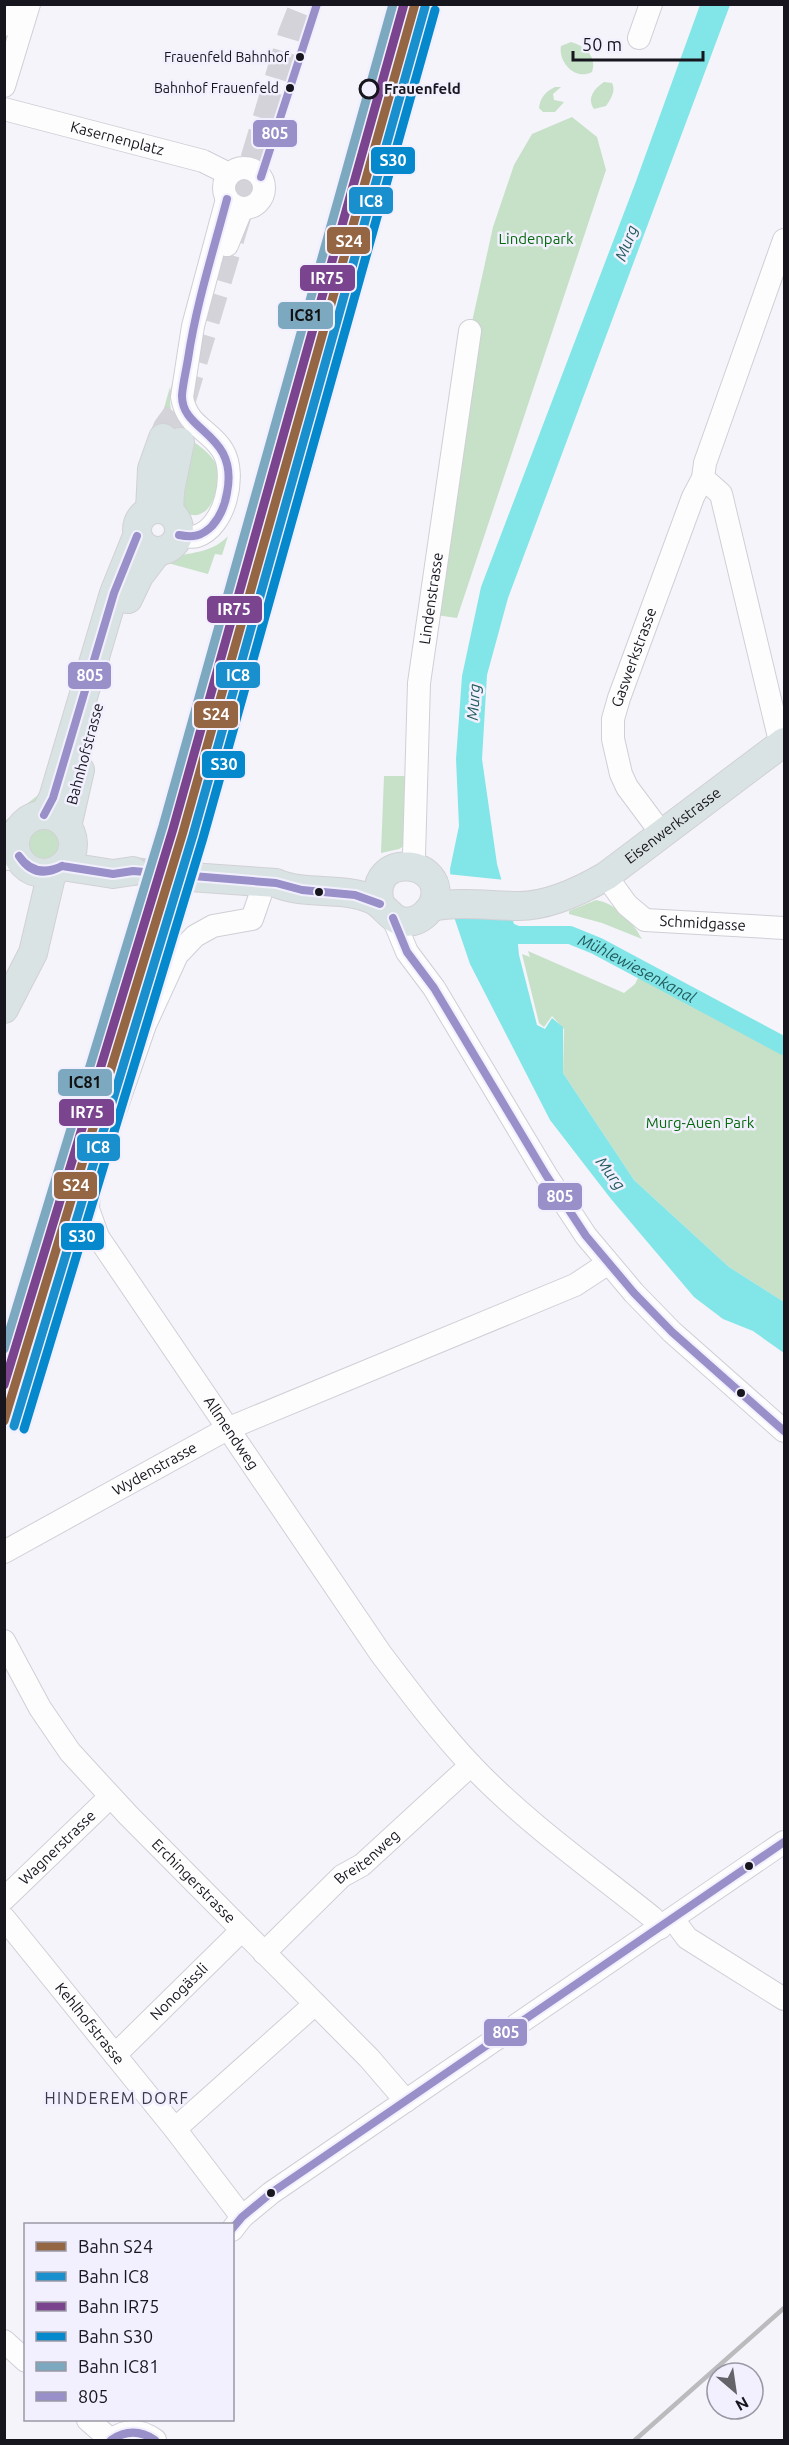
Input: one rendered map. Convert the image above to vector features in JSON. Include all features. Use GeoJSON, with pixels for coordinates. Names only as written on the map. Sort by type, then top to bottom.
{"type":"FeatureCollection","features":[{"type":"Feature","properties":{"kind":"main road"},"geometry":{"type":"LineString","coordinates":[[159,529],[152,469],[172,440]]}},
{"type":"Feature","properties":{"kind":"main road","name":"Bahnhofstrasse"},"geometry":{"type":"LineString","coordinates":[[4,1009],[33,953],[37,847],[78,775],[128,596],[150,560],[159,529]]}},
{"type":"Feature","properties":{"kind":"main road","name":"Eisenwerkstrasse"},"geometry":{"type":"LineString","coordinates":[[190,877],[269,883],[292,876],[369,878],[414,895],[482,904],[554,898],[575,892],[606,876],[784,744]]}},
{"type":"Feature","properties":{"kind":"street"},"geometry":{"type":"LineString","coordinates":[[4,25],[24,4]]}},
{"type":"Feature","properties":{"kind":"street"},"geometry":{"type":"LineString","coordinates":[[4,86],[29,4]]}},
{"type":"Feature","properties":{"kind":"street"},"geometry":{"type":"LineString","coordinates":[[639,38],[651,4]]}},
{"type":"Feature","properties":{"kind":"street","name":"Kasernenplatz"},"geometry":{"type":"LineString","coordinates":[[4,109],[203,161],[229,174]]}},
{"type":"Feature","properties":{"kind":"street"},"geometry":{"type":"LineString","coordinates":[[159,529],[191,537],[199,535],[212,526],[225,499],[229,474],[228,462],[223,450],[196,425],[184,408],[183,386],[188,363],[204,328],[229,238],[234,204],[224,186],[229,174],[240,168],[257,173],[263,182],[264,192],[258,202],[248,208],[234,204]]}},
{"type":"Feature","properties":{"kind":"street","name":"Gaswerkstrasse"},"geometry":{"type":"LineString","coordinates":[[662,834],[627,787],[621,774],[613,739],[614,719],[638,645],[693,497],[703,478],[708,454],[784,240]]}},
{"type":"Feature","properties":{"kind":"street","name":"Lindenstrasse"},"geometry":{"type":"LineString","coordinates":[[414,895],[419,683],[470,331]]}},
{"type":"Feature","properties":{"kind":"street"},"geometry":{"type":"LineString","coordinates":[[703,478],[721,494],[778,733],[784,744]]}},
{"type":"Feature","properties":{"kind":"street","name":"Schmidgasse"},"geometry":{"type":"LineString","coordinates":[[606,876],[627,905],[645,920],[784,928]]}},
{"type":"Feature","properties":{"kind":"street","name":"Allmendweg"},"geometry":{"type":"LineString","coordinates":[[269,883],[260,896],[252,919],[213,927],[195,936],[177,955],[146,1025],[89,1186],[88,1209],[98,1237],[381,1654],[423,1710],[471,1765],[511,1803],[653,1918],[667,1924],[784,1999]]}},
{"type":"Feature","properties":{"kind":"street"},"geometry":{"type":"LineString","coordinates":[[414,895],[407,952],[434,988],[546,1175],[586,1236],[607,1264],[672,1332],[784,1431]]}},
{"type":"Feature","properties":{"kind":"street","name":"Wydenstrasse"},"geometry":{"type":"LineString","coordinates":[[4,1552],[227,1429],[575,1285],[607,1264]]}},
{"type":"Feature","properties":{"kind":"street","name":"Erchingerstrasse"},"geometry":{"type":"LineString","coordinates":[[4,1641],[40,1708],[70,1752],[110,1797],[369,2058],[406,2101]]}},
{"type":"Feature","properties":{"kind":"street","name":"Breitenweg"},"geometry":{"type":"LineString","coordinates":[[264,1953],[342,1876],[362,1865],[471,1765]]}},
{"type":"Feature","properties":{"kind":"street","name":"Wagnerstrasse"},"geometry":{"type":"LineString","coordinates":[[4,1899],[110,1797]]}},
{"type":"Feature","properties":{"kind":"street"},"geometry":{"type":"LineString","coordinates":[[237,2224],[271,2193],[784,1842]]}},
{"type":"Feature","properties":{"kind":"street","name":"Kehlhofstrasse"},"geometry":{"type":"LineString","coordinates":[[4,1918],[175,2129],[237,2224]]}},
{"type":"Feature","properties":{"kind":"street","name":"Nonogässli"},"geometry":{"type":"LineString","coordinates":[[115,2055],[242,1930]]}},
{"type":"Feature","properties":{"kind":"street"},"geometry":{"type":"LineString","coordinates":[[175,2129],[315,2004]]}},
{"type":"Feature","properties":{"kind":"street"},"geometry":{"type":"LineString","coordinates":[[4,2341],[24,2359]]}},
{"type":"Feature","properties":{"kind":"street"},"geometry":{"type":"LineString","coordinates":[[89,2421],[111,2440],[118,2435],[133,2431],[154,2432]]}},
{"type":"Feature","properties":{"kind":"green space"},"geometry":{"type":"Polygon","coordinates":[[[571,42],[586,49],[592,57],[592,72],[580,74],[565,64],[561,46],[571,42]]]}},
{"type":"Feature","properties":{"kind":"green space"},"geometry":{"type":"Polygon","coordinates":[[[604,82],[612,83],[612,95],[606,106],[594,109],[591,97],[604,82]]]}},
{"type":"Feature","properties":{"kind":"green space"},"geometry":{"type":"Polygon","coordinates":[[[555,87],[561,87],[553,94],[554,100],[564,102],[555,112],[543,112],[539,108],[542,98],[555,87]]]}},
{"type":"Feature","properties":{"kind":"green space","name":"Lindenpark"},"geometry":{"type":"Polygon","coordinates":[[[572,117],[597,137],[606,170],[457,618],[429,614],[470,331],[493,227],[514,165],[532,134],[572,117]]]}},
{"type":"Feature","properties":{"kind":"green space"},"geometry":{"type":"Polygon","coordinates":[[[170,387],[171,410],[176,423],[207,452],[217,469],[218,480],[212,502],[209,508],[196,515],[188,514],[181,508],[156,436],[170,387]]]}},
{"type":"Feature","properties":{"kind":"green space"},"geometry":{"type":"Polygon","coordinates":[[[228,536],[222,555],[215,554],[208,574],[164,562],[168,558],[200,552],[215,546],[228,536]]]}},
{"type":"Feature","properties":{"kind":"green space"},"geometry":{"type":"Polygon","coordinates":[[[384,776],[412,776],[407,844],[399,849],[381,853],[384,776]]]}},
{"type":"Feature","properties":{"kind":"green space"},"geometry":{"type":"Polygon","coordinates":[[[42,792],[38,805],[22,812],[5,829],[5,821],[42,792]]]}},
{"type":"Feature","properties":{"kind":"green space"},"geometry":{"type":"Polygon","coordinates":[[[44,829],[55,833],[59,844],[55,855],[44,859],[33,855],[29,844],[33,833],[44,829]]]}},
{"type":"Feature","properties":{"kind":"green space"},"geometry":{"type":"Polygon","coordinates":[[[596,900],[611,905],[623,914],[642,939],[602,923],[569,914],[569,911],[596,900]]]}},
{"type":"Feature","properties":{"kind":"green space","name":"Murg-Auen Park"},"geometry":{"type":"Polygon","coordinates":[[[528,951],[624,993],[635,984],[645,964],[664,978],[784,1044],[784,1302],[729,1267],[634,1180],[563,1073],[564,1029],[552,1016],[544,1027],[539,1023],[522,954],[530,957],[528,951]]]}},
{"type":"Feature","properties":{"kind":"water","name":"Murg"},"geometry":{"type":"Polygon","coordinates":[[[700,5],[730,5],[508,598],[487,675],[482,759],[497,864],[517,935],[519,955],[537,1025],[545,1029],[552,1018],[563,1027],[563,1073],[634,1180],[729,1267],[784,1302],[784,1353],[753,1331],[723,1319],[694,1297],[611,1199],[550,1120],[470,964],[452,911],[450,869],[459,826],[456,759],[462,676],[481,587],[635,184],[700,5]]]}},
{"type":"Feature","properties":{"kind":"pier"},"geometry":{"type":"Polygon","coordinates":[[[447,874],[505,880],[516,919],[449,912],[447,874]]]}},
{"type":"Feature","properties":{"kind":"waterway","name":"Mühlewiesenkanal"},"geometry":{"type":"LineString","coordinates":[[494,925],[517,935],[570,935],[597,946],[784,1046]]}},
{"type":"Feature","properties":{"kind":"tunnel"},"geometry":{"type":"LineString","coordinates":[[163,438],[178,413],[292,34],[304,4]]}},
{"type":"Feature","properties":{"kind":"tunnel"},"geometry":{"type":"LineString","coordinates":[[133,871],[190,877]]}},
{"type":"Feature","properties":{"kind":"railway"},"geometry":{"type":"LineString","coordinates":[[635,2440],[784,2308]]}},
{"type":"Feature","properties":{"kind":"rail line","name":"IC81"},"geometry":{"type":"LineString","coordinates":[[4,1349],[163,826],[393,4]]}},
{"type":"Feature","properties":{"kind":"rail line","name":"IR75"},"geometry":{"type":"LineString","coordinates":[[4,1385],[173,829],[404,4]]}},
{"type":"Feature","properties":{"kind":"rail line","name":"S24"},"geometry":{"type":"LineString","coordinates":[[4,1421],[183,832],[415,4]]}},
{"type":"Feature","properties":{"kind":"rail line","name":"IC8"},"geometry":{"type":"LineString","coordinates":[[14,1426],[193,835],[425,7]]}},
{"type":"Feature","properties":{"kind":"rail line","name":"S30"},"geometry":{"type":"LineString","coordinates":[[24,1429],[203,838],[435,10]]}},
{"type":"Feature","properties":{"kind":"transit line","name":"805"},"geometry":{"type":"LineString","coordinates":[[261,177],[317,4]]}},
{"type":"Feature","properties":{"kind":"transit line","name":"805"},"geometry":{"type":"LineString","coordinates":[[179,535],[197,535],[208,529],[220,515],[227,493],[228,473],[225,457],[218,445],[190,418],[184,408],[182,395],[205,279],[227,199]]}},
{"type":"Feature","properties":{"kind":"transit line","name":"805"},"geometry":{"type":"LineString","coordinates":[[44,815],[53,798],[114,593],[137,536]]}},
{"type":"Feature","properties":{"kind":"transit line","name":"805"},"geometry":{"type":"LineString","coordinates":[[19,856],[28,865],[38,870],[44,871],[62,866]]}},
{"type":"Feature","properties":{"kind":"transit line","name":"805"},"geometry":{"type":"LineString","coordinates":[[19,856],[28,866],[38,871],[49,871],[62,866]]}},
{"type":"Feature","properties":{"kind":"transit line","name":"805"},"geometry":{"type":"LineString","coordinates":[[62,866],[113,874],[133,871],[276,883],[302,890],[355,895],[380,904]]}},
{"type":"Feature","properties":{"kind":"transit line","name":"805"},"geometry":{"type":"LineString","coordinates":[[393,918],[407,952],[434,988],[546,1175],[586,1236],[634,1293],[672,1332],[784,1431]]}},
{"type":"Feature","properties":{"kind":"transit line","name":"805"},"geometry":{"type":"LineString","coordinates":[[234,2227],[271,2193],[784,1842]]}},
{"type":"Feature","properties":{"kind":"transit line","name":"805"},"geometry":{"type":"LineString","coordinates":[[111,2440],[122,2434],[133,2432],[144,2434],[155,2440]]}},
{"type":"Feature","properties":{"kind":"place","name":"Frauenfeld Bahnhof"},"geometry":{"type":"Point","coordinates":[300,57]}},
{"type":"Feature","properties":{"kind":"place","name":"Bahnhof Frauenfeld"},"geometry":{"type":"Point","coordinates":[290,88]}},
{"type":"Feature","properties":{"kind":"place","name":"Frauenfeld"},"geometry":{"type":"Point","coordinates":[369,89]}},
{"type":"Feature","properties":{"kind":"district","name":"HINDEREM DORF"},"geometry":{"type":"Point","coordinates":[117,2098]}}]}
